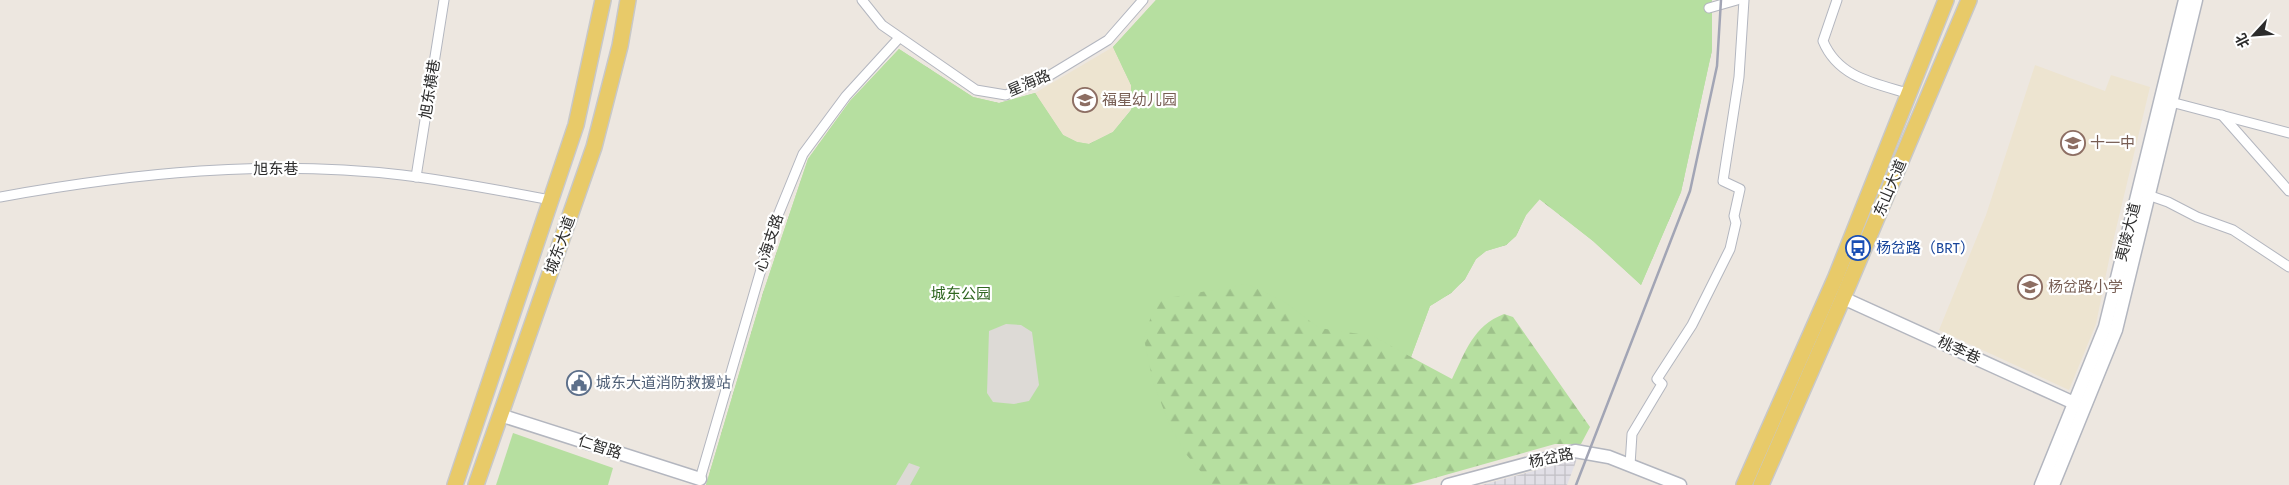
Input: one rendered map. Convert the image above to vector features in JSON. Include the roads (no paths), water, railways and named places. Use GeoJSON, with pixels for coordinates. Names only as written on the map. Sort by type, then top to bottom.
{"type":"FeatureCollection","features":[{"type":"Feature","properties":{"kind":"main road","name":"城东大道"},"geometry":{"type":"LineString","coordinates":[[455,485],[579,116],[604,0]]}},
{"type":"Feature","properties":{"kind":"main road","name":"城东大道"},"geometry":{"type":"LineString","coordinates":[[476,485],[594,147],[620,46],[628,0]]}},
{"type":"Feature","properties":{"kind":"main road","name":"东山大道"},"geometry":{"type":"LineString","coordinates":[[1744,485],[1835,279],[1907,93],[1946,0]]}},
{"type":"Feature","properties":{"kind":"main road","name":"东山大道"},"geometry":{"type":"LineString","coordinates":[[1761,485],[1843,298],[1969,0]]}},
{"type":"Feature","properties":{"kind":"main road","name":"夷陵大道"},"geometry":{"type":"LineString","coordinates":[[2041,485],[2106,327],[2185,0]]}},
{"type":"Feature","properties":{"kind":"main road","name":"夷陵大道"},"geometry":{"type":"LineString","coordinates":[[2053,485],[2116,330],[2196,0]]}},
{"type":"Feature","properties":{"kind":"main road","name":"桃李巷"},"geometry":{"type":"LineString","coordinates":[[1843,298],[2074,403]]}},
{"type":"Feature","properties":{"kind":"main road","name":"仁智路"},"geometry":{"type":"LineString","coordinates":[[500,415],[700,479]]}},
{"type":"Feature","properties":{"kind":"main road","name":"杨岔路"},"geometry":{"type":"LineString","coordinates":[[1448,485],[1575,452],[1610,457],[1680,485]]}},
{"type":"Feature","properties":{"kind":"street","name":"旭东横巷"},"geometry":{"type":"LineString","coordinates":[[416,177],[444,0]]}},
{"type":"Feature","properties":{"kind":"street","name":"星海路"},"geometry":{"type":"LineString","coordinates":[[862,0],[882,25],[976,90],[1006,95],[1047,77],[1108,40],[1143,0]]}},
{"type":"Feature","properties":{"kind":"street"},"geometry":{"type":"LineString","coordinates":[[1709,8],[1737,0]]}},
{"type":"Feature","properties":{"kind":"street"},"geometry":{"type":"LineString","coordinates":[[1630,465],[1632,434],[1662,384],[1657,379],[1692,325],[1730,249],[1736,223],[1734,216],[1740,189],[1723,181],[1739,77],[1744,0]]}},
{"type":"Feature","properties":{"kind":"street"},"geometry":{"type":"LineString","coordinates":[[1837,0],[1823,41],[1836,64],[1848,73],[1907,93]]}},
{"type":"Feature","properties":{"kind":"street","name":"心海支路"},"geometry":{"type":"LineString","coordinates":[[700,479],[774,225],[804,154],[846,96],[899,38]]}},
{"type":"Feature","properties":{"kind":"street"},"geometry":{"type":"LineString","coordinates":[[2171,102],[2289,133]]}},
{"type":"Feature","properties":{"kind":"street"},"geometry":{"type":"LineString","coordinates":[[2222,115],[2289,191]]}},
{"type":"Feature","properties":{"kind":"street","name":"旭东巷"},"geometry":{"type":"LineString","coordinates":[[0,197],[58,186],[180,172],[290,168],[416,177],[551,200]]}},
{"type":"Feature","properties":{"kind":"street"},"geometry":{"type":"LineString","coordinates":[[2148,195],[2168,202],[2197,217],[2233,230],[2289,267]]}},
{"type":"Feature","properties":{"kind":"railway"},"geometry":{"type":"LineString","coordinates":[[1576,485],[1690,191],[1717,66],[1721,0]]}},
{"type":"Feature","properties":{"kind":"place","name":"福星幼儿园"},"geometry":{"type":"Point","coordinates":[1085,100]}},
{"type":"Feature","properties":{"kind":"place","name":"十一中"},"geometry":{"type":"Point","coordinates":[2073,143]}},
{"type":"Feature","properties":{"kind":"place","name":"杨岔路（BRT）"},"geometry":{"type":"Point","coordinates":[1858,248]}},
{"type":"Feature","properties":{"kind":"place","name":"杨岔路小学"},"geometry":{"type":"Point","coordinates":[2030,287]}},
{"type":"Feature","properties":{"kind":"place","name":"城东大道消防救援站"},"geometry":{"type":"Point","coordinates":[579,383]}},
{"type":"Feature","properties":{"kind":"park label","name":"城东公园"},"geometry":{"type":"Point","coordinates":[961,294]}}]}
